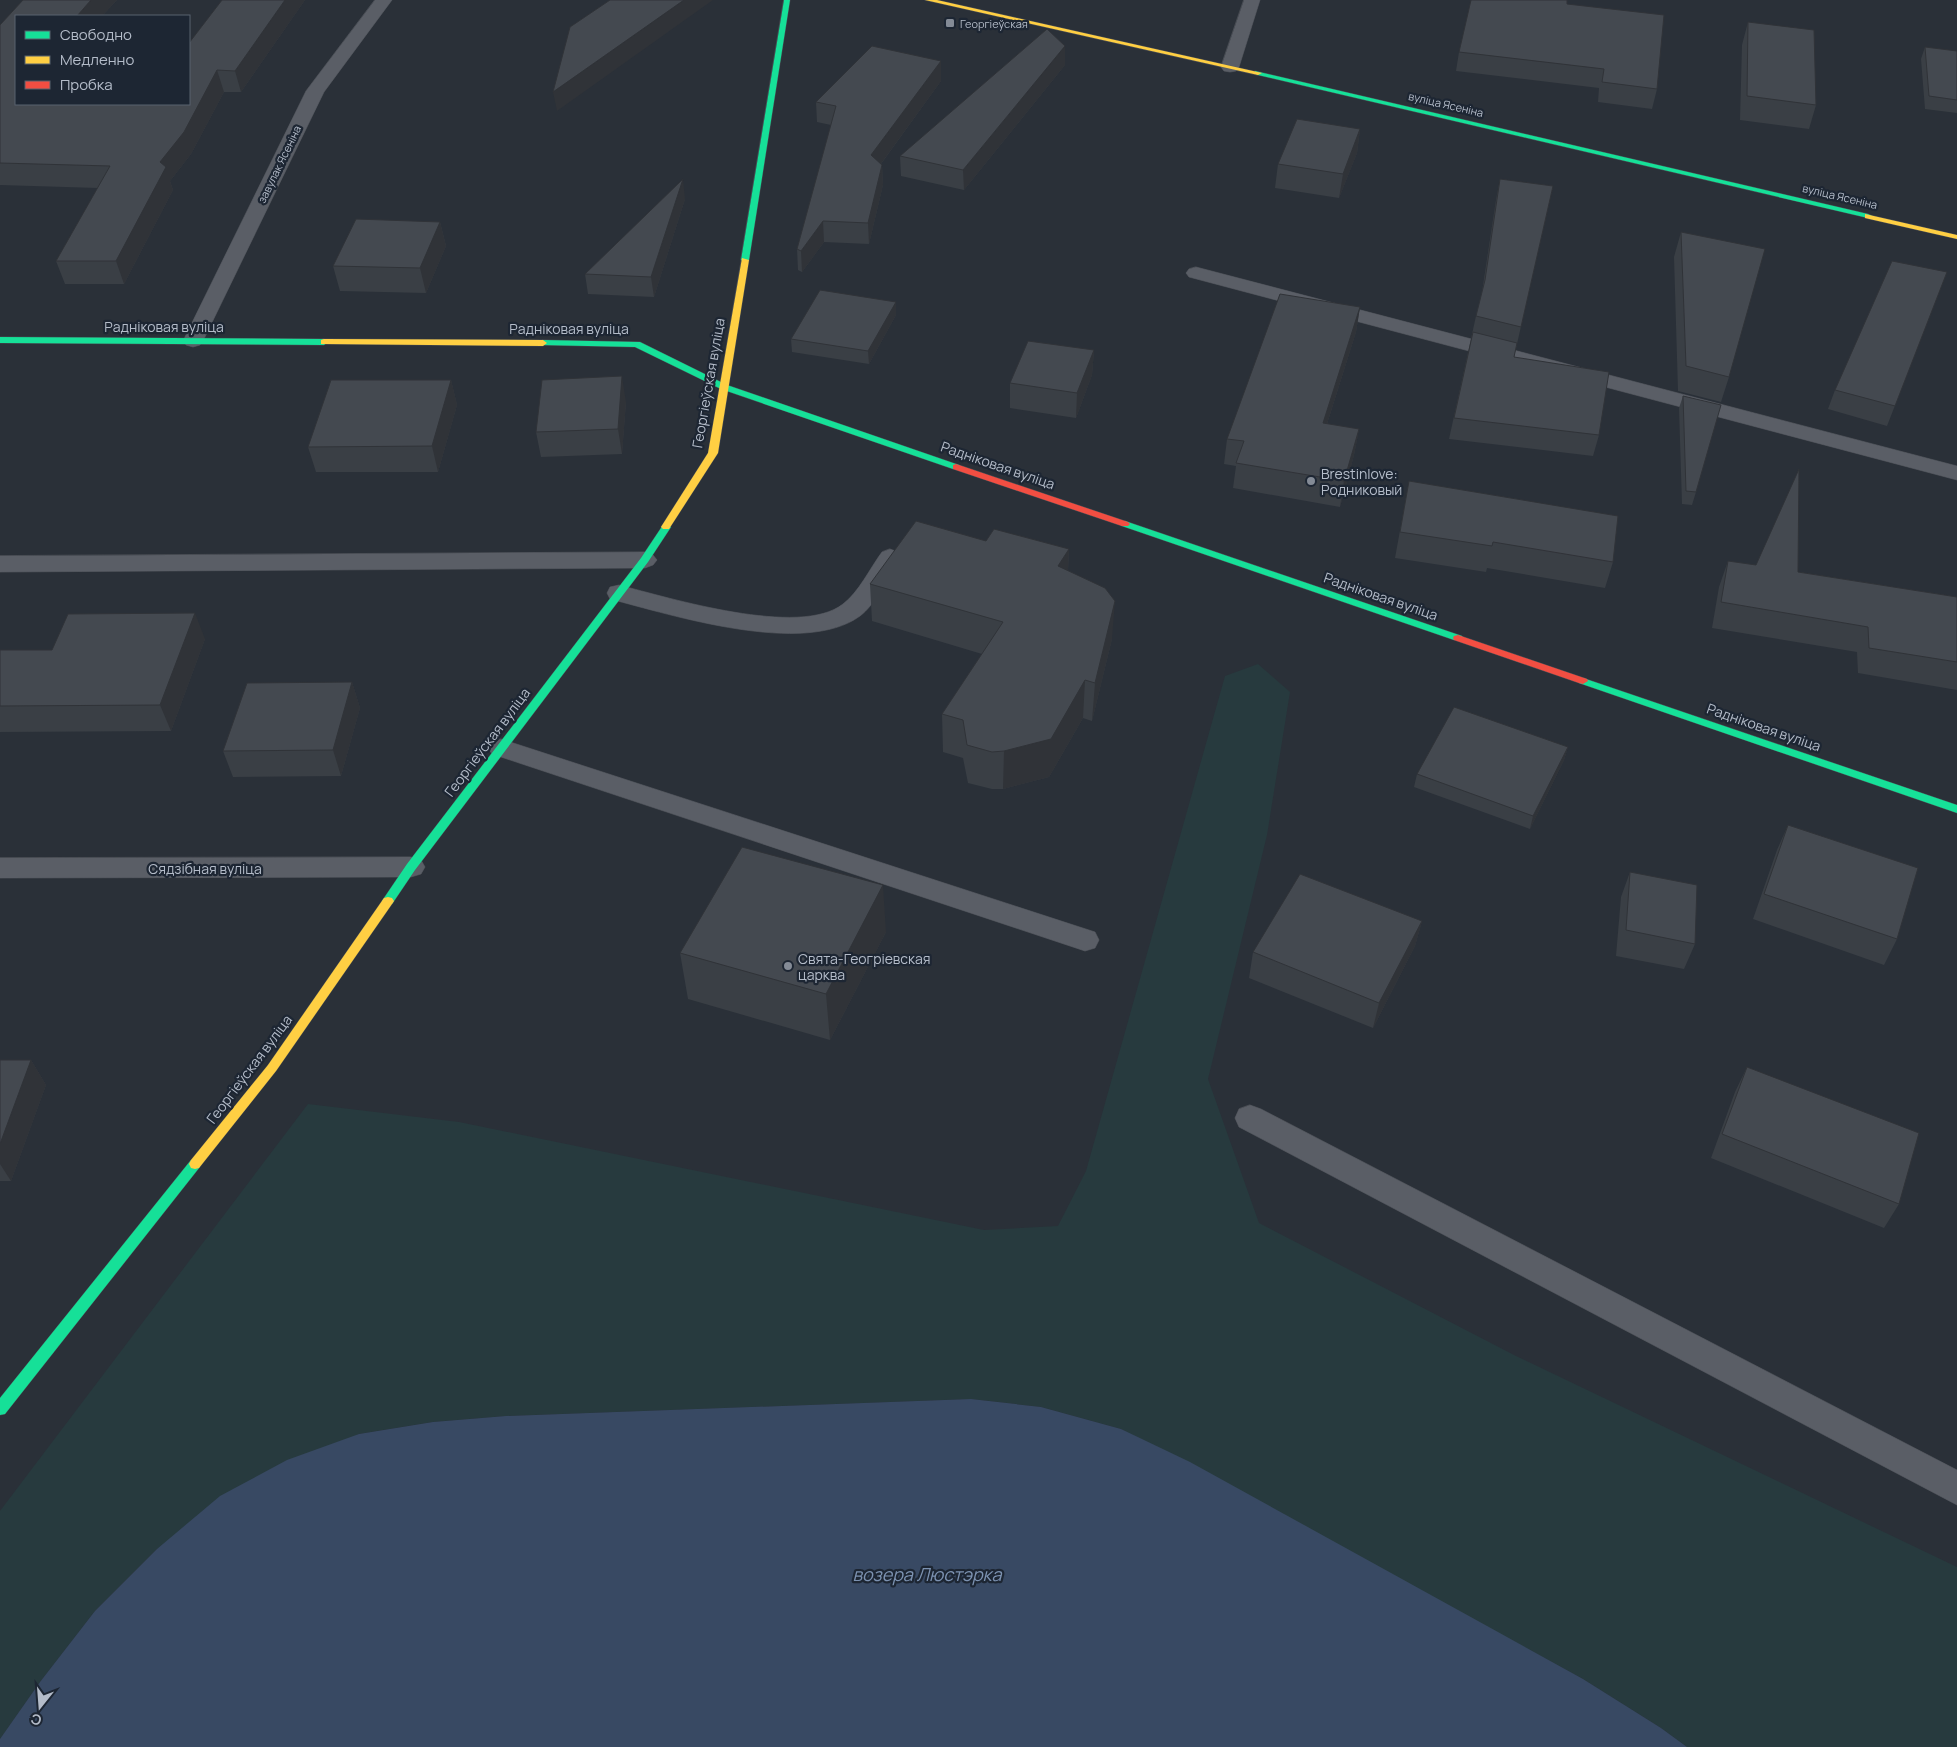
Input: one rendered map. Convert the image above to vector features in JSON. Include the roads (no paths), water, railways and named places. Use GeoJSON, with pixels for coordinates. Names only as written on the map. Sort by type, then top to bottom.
{"type":"FeatureCollection","features":[{"type":"Feature","properties":{"kind":"street","name":"завулак Ясеніна"},"geometry":{"type":"LineString","coordinates":[[193,340],[315,91],[384,0]]}},
{"type":"Feature","properties":{"kind":"street","name":"Георгіеўская вуліца"},"geometry":{"type":"LineString","coordinates":[[0,1409],[272,1068],[411,868],[644,560],[713,453],[787,0]]}},
{"type":"Feature","properties":{"kind":"street","name":"вуліца Ясеніна"},"geometry":{"type":"LineString","coordinates":[[928,0],[1230,67],[1957,237]]}},
{"type":"Feature","properties":{"kind":"street"},"geometry":{"type":"LineString","coordinates":[[1230,67],[1252,0]]}},
{"type":"Feature","properties":{"kind":"street"},"geometry":{"type":"LineString","coordinates":[[1196,273],[1957,473]]}},
{"type":"Feature","properties":{"kind":"street","name":"Радніковая вуліца"},"geometry":{"type":"LineString","coordinates":[[0,340],[637,344],[724,387],[1957,809]]}},
{"type":"Feature","properties":{"kind":"street"},"geometry":{"type":"LineString","coordinates":[[619,593],[766,625],[828,624],[852,610],[890,557]]}},
{"type":"Feature","properties":{"kind":"street"},"geometry":{"type":"LineString","coordinates":[[0,564],[644,560]]}},
{"type":"Feature","properties":{"kind":"street"},"geometry":{"type":"LineString","coordinates":[[501,748],[1085,940]]}},
{"type":"Feature","properties":{"kind":"street","name":"Сядзібная вуліца"},"geometry":{"type":"LineString","coordinates":[[0,868],[411,868]]}},
{"type":"Feature","properties":{"kind":"street"},"geometry":{"type":"LineString","coordinates":[[1250,1118],[1957,1488]]}},
{"type":"Feature","properties":{"kind":"water","name":"возера Люстэрка"},"geometry":{"type":"Polygon","coordinates":[[[971,1399],[1041,1407],[1121,1429],[1190,1462],[1583,1679],[1661,1728],[1687,1747],[0,1747],[0,1739],[40,1682],[95,1611],[157,1549],[220,1496],[287,1460],[359,1434],[433,1422],[506,1416],[971,1399]]]}},
{"type":"Feature","properties":{"kind":"place","name":"Георгіеўская"},"geometry":{"type":"Point","coordinates":[950,23]}},
{"type":"Feature","properties":{"kind":"place","name":"Brestinlove: Родниковый"},"geometry":{"type":"Point","coordinates":[1311,481]}},
{"type":"Feature","properties":{"kind":"place","name":"Свята-Геогріевская царква"},"geometry":{"type":"Point","coordinates":[788,966]}}]}
